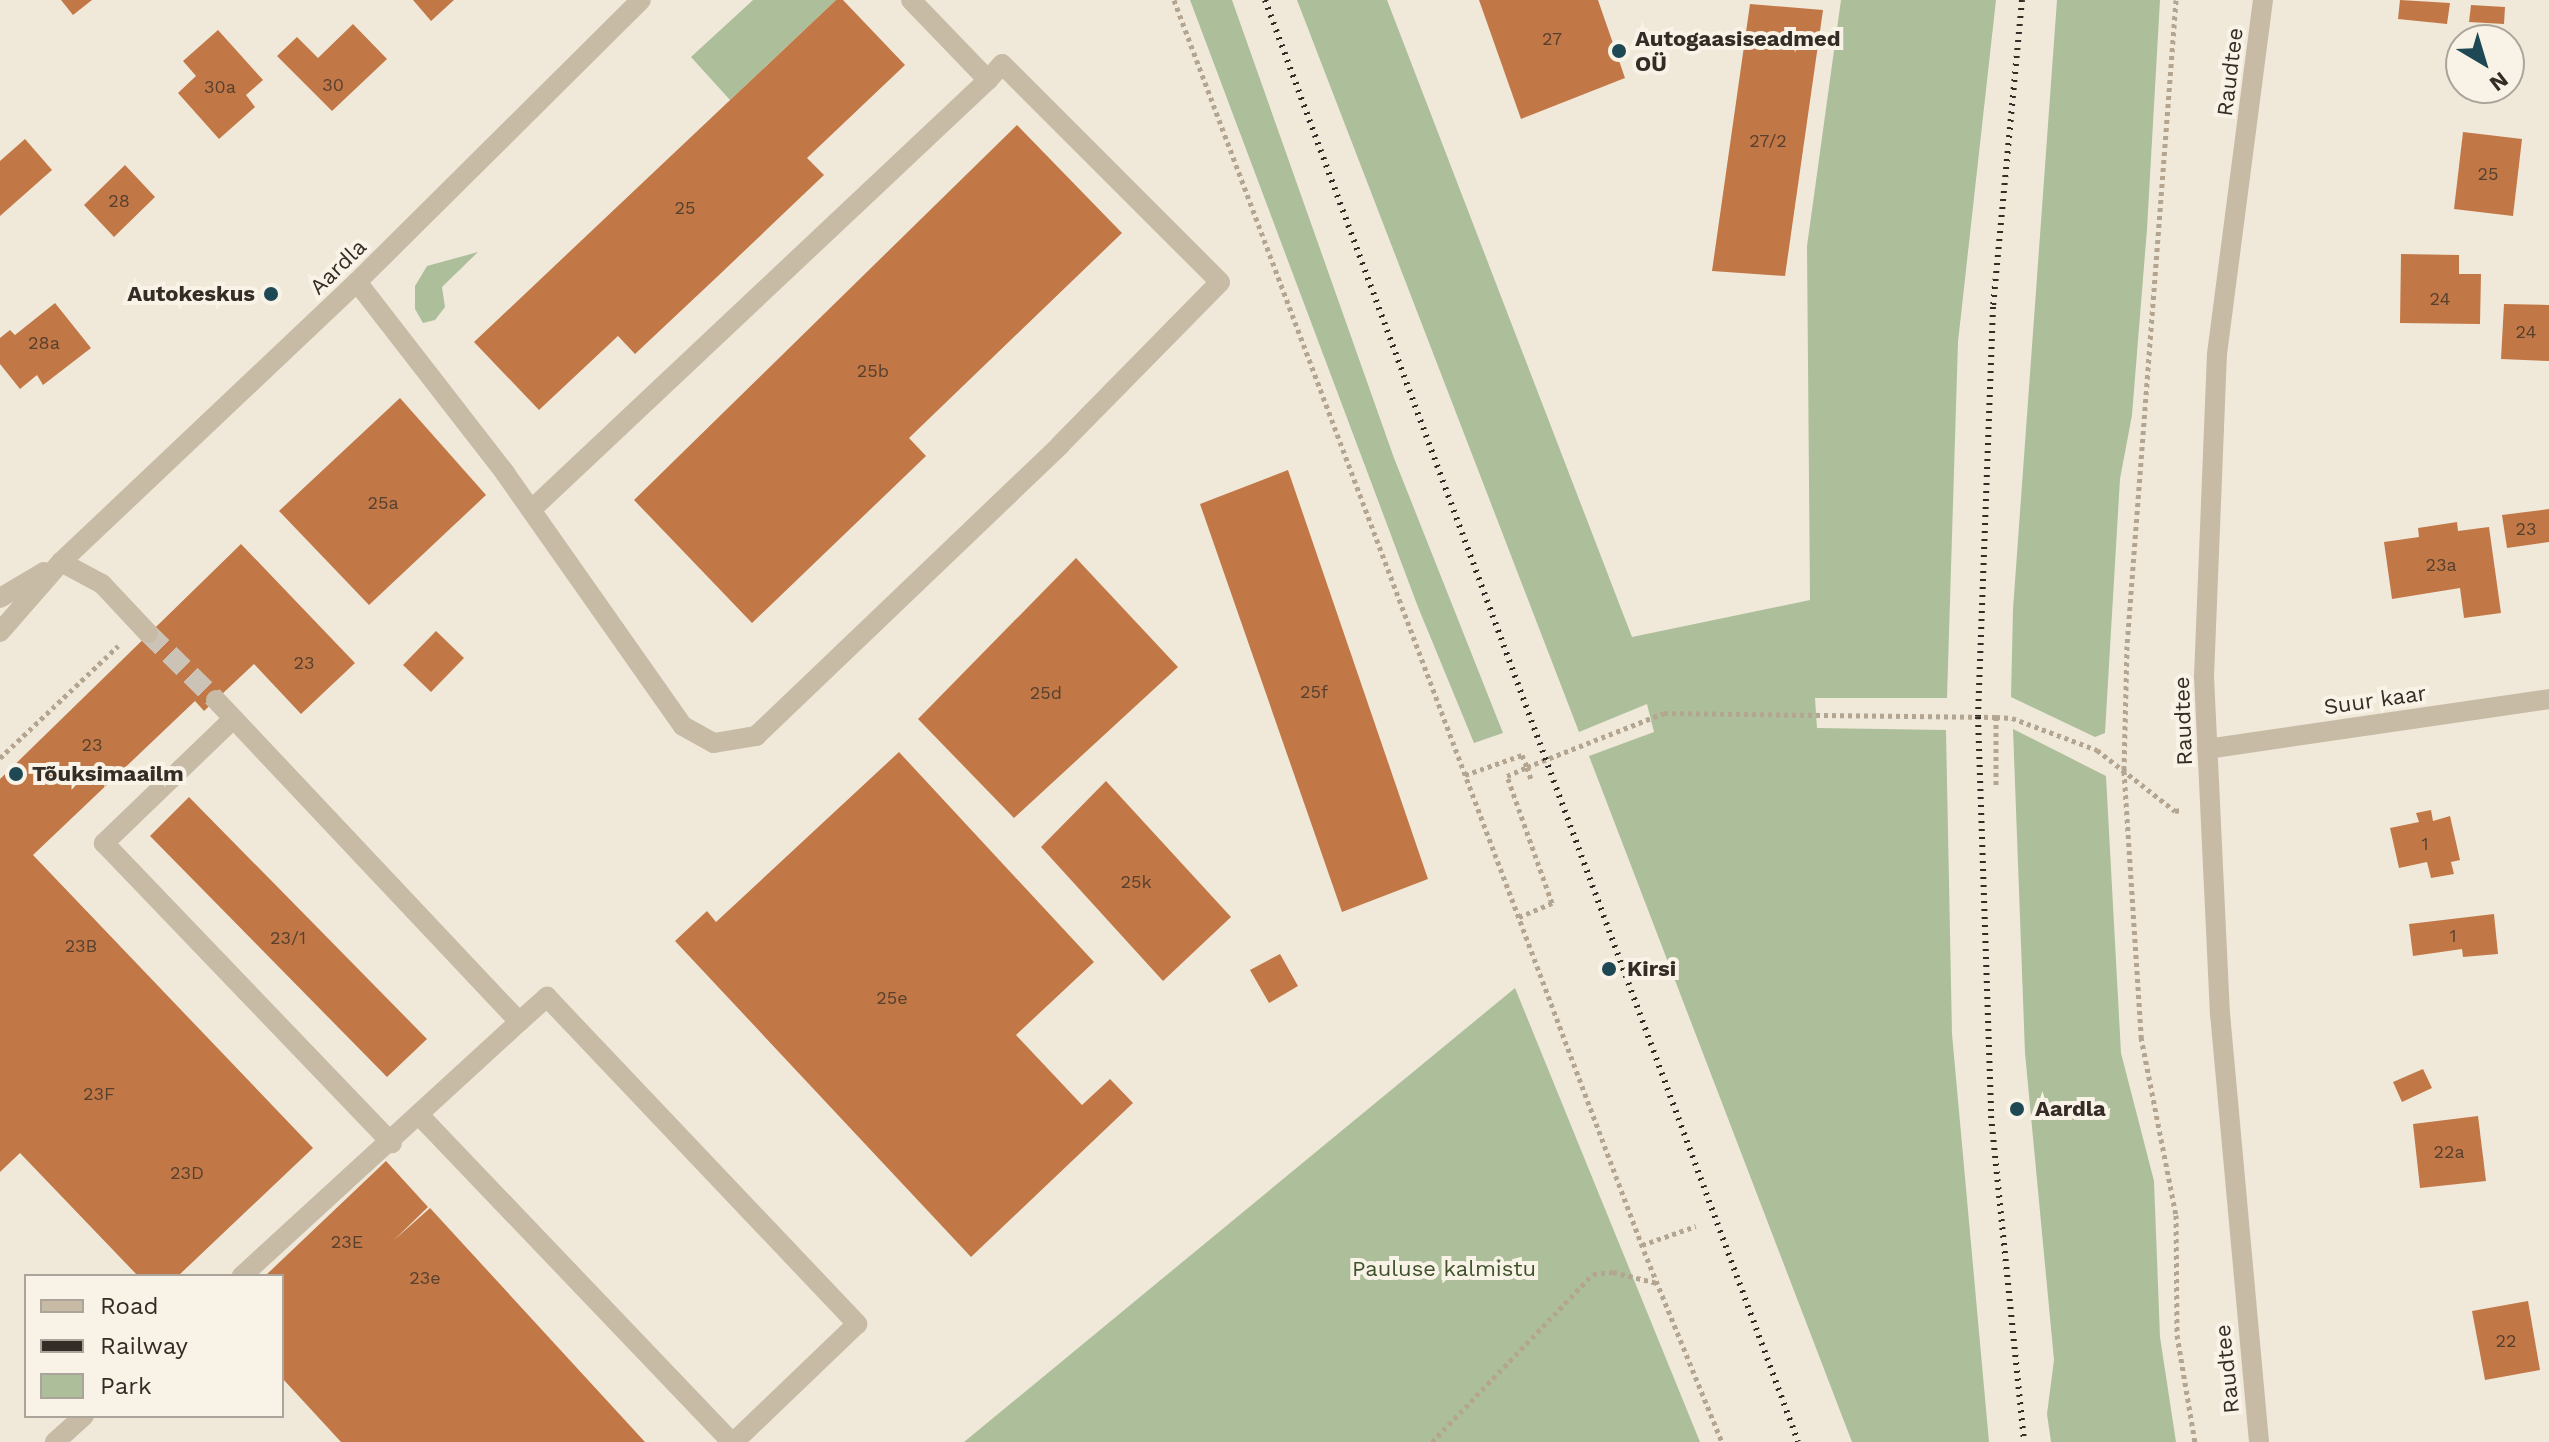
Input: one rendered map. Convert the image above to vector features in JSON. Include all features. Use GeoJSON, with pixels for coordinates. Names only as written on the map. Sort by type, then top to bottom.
{"type":"FeatureCollection","features":[{"type":"Feature","properties":{"kind":"street","name":"Aardla"},"geometry":{"type":"LineString","coordinates":[[0,632],[61,562],[357,282],[641,0]]}},
{"type":"Feature","properties":{"kind":"street"},"geometry":{"type":"LineString","coordinates":[[911,0],[988,80]]}},
{"type":"Feature","properties":{"kind":"street","name":"Raudtee"},"geometry":{"type":"LineString","coordinates":[[2259,1442],[2235,1220],[2204,677],[2217,354],[2263,0]]}},
{"type":"Feature","properties":{"kind":"street"},"geometry":{"type":"LineString","coordinates":[[357,282],[531,510],[683,726],[714,743],[756,736],[1060,445],[1220,282],[1002,64],[531,510]]}},
{"type":"Feature","properties":{"kind":"street","name":"Aardla"},"geometry":{"type":"LineString","coordinates":[[0,598],[61,562]]}},
{"type":"Feature","properties":{"kind":"street"},"geometry":{"type":"LineString","coordinates":[[61,562],[102,584],[144,629]]}},
{"type":"Feature","properties":{"kind":"street","name":"Suur kaar"},"geometry":{"type":"LineString","coordinates":[[2207,749],[2549,699]]}},
{"type":"Feature","properties":{"kind":"street"},"geometry":{"type":"LineString","coordinates":[[216,700],[519,1022]]}},
{"type":"Feature","properties":{"kind":"street"},"geometry":{"type":"LineString","coordinates":[[232,720],[104,843],[392,1143]]}},
{"type":"Feature","properties":{"kind":"street"},"geometry":{"type":"LineString","coordinates":[[244,1274],[392,1143],[420,1116],[519,1022],[547,997],[857,1324],[733,1442],[420,1116]]}},
{"type":"Feature","properties":{"kind":"street"},"geometry":{"type":"LineString","coordinates":[[55,1442],[82,1418]]}},
{"type":"Feature","properties":{"kind":"path"},"geometry":{"type":"LineString","coordinates":[[1174,0],[1642,1245],[1722,1442]]}},
{"type":"Feature","properties":{"kind":"path"},"geometry":{"type":"LineString","coordinates":[[2176,0],[2127,646],[2124,771],[2141,1037],[2176,1215],[2177,1335],[2195,1442]]}},
{"type":"Feature","properties":{"kind":"path"},"geometry":{"type":"LineString","coordinates":[[0,758],[144,629]]}},
{"type":"Feature","properties":{"kind":"path"},"geometry":{"type":"LineString","coordinates":[[1519,917],[1552,903],[1507,776],[1664,713],[2012,718],[2097,750],[2175,811],[2210,807]]}},
{"type":"Feature","properties":{"kind":"path"},"geometry":{"type":"LineString","coordinates":[[1996,717],[1996,785]]}},
{"type":"Feature","properties":{"kind":"path"},"geometry":{"type":"LineString","coordinates":[[1465,775],[1522,755],[1531,779]]}},
{"type":"Feature","properties":{"kind":"path"},"geometry":{"type":"LineString","coordinates":[[1642,1245],[1696,1226]]}},
{"type":"Feature","properties":{"kind":"path"},"geometry":{"type":"LineString","coordinates":[[1432,1442],[1593,1274],[1613,1272],[1658,1283]]}},
{"type":"Feature","properties":{"kind":"green space"},"geometry":{"type":"Polygon","coordinates":[[[753,0],[836,0],[730,100],[691,57],[753,0]]]}},
{"type":"Feature","properties":{"kind":"green space"},"geometry":{"type":"Polygon","coordinates":[[[1190,0],[1232,0],[1394,458],[1503,733],[1474,743],[1418,607],[1190,0]]]}},
{"type":"Feature","properties":{"kind":"green space"},"geometry":{"type":"Polygon","coordinates":[[[1297,0],[1387,0],[1632,637],[1810,600],[1807,246],[1841,0],[1996,0],[1958,342],[1947,698],[1815,698],[1817,728],[1946,730],[1952,1034],[1989,1442],[1852,1442],[1589,756],[1654,732],[1647,704],[1579,732],[1297,0]]]}},
{"type":"Feature","properties":{"kind":"green space"},"geometry":{"type":"Polygon","coordinates":[[[2057,0],[2160,0],[2147,229],[2132,415],[2120,479],[2105,733],[2095,737],[2011,697],[2013,609],[2057,0]]]}},
{"type":"Feature","properties":{"kind":"green space"},"geometry":{"type":"Polygon","coordinates":[[[478,252],[442,287],[445,307],[435,320],[423,323],[415,309],[415,286],[427,266],[478,252]]]}},
{"type":"Feature","properties":{"kind":"green space"},"geometry":{"type":"Polygon","coordinates":[[[2013,729],[2106,776],[2121,1053],[2154,1181],[2160,1337],[2176,1442],[2051,1442],[2047,1414],[2054,1360],[2025,1053],[2013,729]]]}},
{"type":"Feature","properties":{"kind":"green space","name":"Pauluse kalmistu"},"geometry":{"type":"Polygon","coordinates":[[[1515,988],[1700,1442],[964,1442],[1515,988]]]}},
{"type":"Feature","properties":{"kind":"building"},"geometry":{"type":"Polygon","coordinates":[[[61,0],[92,0],[73,15],[61,0]]]}},
{"type":"Feature","properties":{"kind":"building"},"geometry":{"type":"Polygon","coordinates":[[[413,0],[454,0],[431,21],[413,0]]]}},
{"type":"Feature","properties":{"kind":"building"},"geometry":{"type":"Polygon","coordinates":[[[836,0],[843,0],[905,65],[807,158],[824,175],[718,276],[635,354],[618,336],[539,410],[474,342],[836,0]]]}},
{"type":"Feature","properties":{"kind":"building"},"geometry":{"type":"Polygon","coordinates":[[[1479,0],[1598,0],[1625,78],[1521,119],[1479,0]]]}},
{"type":"Feature","properties":{"kind":"building"},"geometry":{"type":"Polygon","coordinates":[[[2400,0],[2450,3],[2447,24],[2398,19],[2400,0]]]}},
{"type":"Feature","properties":{"kind":"building"},"geometry":{"type":"Polygon","coordinates":[[[1750,4],[1823,10],[1785,276],[1712,271],[1750,4]]]}},
{"type":"Feature","properties":{"kind":"building"},"geometry":{"type":"Polygon","coordinates":[[[2471,5],[2505,7],[2504,24],[2469,22],[2471,5]]]}},
{"type":"Feature","properties":{"kind":"building"},"geometry":{"type":"Polygon","coordinates":[[[353,24],[387,59],[332,111],[277,56],[297,37],[318,58],[353,24]]]}},
{"type":"Feature","properties":{"kind":"building"},"geometry":{"type":"Polygon","coordinates":[[[218,30],[263,80],[246,95],[255,107],[219,139],[178,93],[196,76],[183,61],[218,30]]]}},
{"type":"Feature","properties":{"kind":"building"},"geometry":{"type":"Polygon","coordinates":[[[1017,125],[1122,233],[909,438],[926,456],[752,623],[634,500],[1017,125]]]}},
{"type":"Feature","properties":{"kind":"building"},"geometry":{"type":"Polygon","coordinates":[[[2463,132],[2522,139],[2513,216],[2454,209],[2463,132]]]}},
{"type":"Feature","properties":{"kind":"building"},"geometry":{"type":"Polygon","coordinates":[[[25,139],[52,170],[0,216],[0,161],[25,139]]]}},
{"type":"Feature","properties":{"kind":"building"},"geometry":{"type":"Polygon","coordinates":[[[125,165],[155,197],[114,237],[84,205],[125,165]]]}},
{"type":"Feature","properties":{"kind":"building"},"geometry":{"type":"Polygon","coordinates":[[[2401,254],[2459,255],[2459,274],[2481,274],[2480,324],[2400,323],[2401,254]]]}},
{"type":"Feature","properties":{"kind":"building"},"geometry":{"type":"Polygon","coordinates":[[[55,303],[91,348],[43,385],[37,375],[20,389],[0,364],[0,338],[10,330],[15,335],[55,303]]]}},
{"type":"Feature","properties":{"kind":"building"},"geometry":{"type":"Polygon","coordinates":[[[2504,304],[2549,305],[2549,361],[2501,359],[2504,304]]]}},
{"type":"Feature","properties":{"kind":"building"},"geometry":{"type":"Polygon","coordinates":[[[400,398],[486,495],[369,605],[279,511],[400,398]]]}},
{"type":"Feature","properties":{"kind":"building"},"geometry":{"type":"Polygon","coordinates":[[[1288,470],[1428,879],[1342,912],[1200,504],[1288,470]]]}},
{"type":"Feature","properties":{"kind":"building"},"geometry":{"type":"Polygon","coordinates":[[[2549,509],[2549,542],[2507,548],[2502,515],[2549,509]]]}},
{"type":"Feature","properties":{"kind":"building"},"geometry":{"type":"Polygon","coordinates":[[[2457,522],[2458,531],[2489,527],[2501,613],[2464,618],[2460,588],[2392,599],[2384,542],[2419,537],[2418,528],[2457,522]]]}},
{"type":"Feature","properties":{"kind":"building"},"geometry":{"type":"Polygon","coordinates":[[[241,544],[355,663],[301,714],[254,664],[204,711],[195,701],[33,855],[313,1148],[180,1274],[136,1274],[20,1153],[0,1172],[0,779],[241,544]]]}},
{"type":"Feature","properties":{"kind":"building"},"geometry":{"type":"Polygon","coordinates":[[[1076,558],[1178,667],[1014,818],[918,719],[1076,558]]]}},
{"type":"Feature","properties":{"kind":"building"},"geometry":{"type":"Polygon","coordinates":[[[436,631],[464,658],[431,692],[403,665],[436,631]]]}},
{"type":"Feature","properties":{"kind":"building"},"geometry":{"type":"Polygon","coordinates":[[[899,752],[1094,962],[1016,1035],[1082,1105],[1110,1079],[1133,1103],[971,1257],[675,941],[707,911],[716,922],[899,752]]]}},
{"type":"Feature","properties":{"kind":"building"},"geometry":{"type":"Polygon","coordinates":[[[1106,781],[1231,917],[1163,981],[1041,847],[1106,781]]]}},
{"type":"Feature","properties":{"kind":"building"},"geometry":{"type":"Polygon","coordinates":[[[189,797],[427,1039],[387,1077],[150,836],[189,797]]]}},
{"type":"Feature","properties":{"kind":"building"},"geometry":{"type":"Polygon","coordinates":[[[2431,810],[2433,821],[2450,816],[2460,860],[2451,862],[2454,874],[2431,878],[2427,862],[2399,868],[2390,828],[2419,822],[2416,813],[2431,810]]]}},
{"type":"Feature","properties":{"kind":"building"},"geometry":{"type":"Polygon","coordinates":[[[2494,914],[2498,954],[2463,957],[2462,949],[2413,956],[2409,924],[2494,914]]]}},
{"type":"Feature","properties":{"kind":"building"},"geometry":{"type":"Polygon","coordinates":[[[1280,954],[1298,986],[1269,1003],[1250,970],[1280,954]]]}},
{"type":"Feature","properties":{"kind":"building"},"geometry":{"type":"Polygon","coordinates":[[[2423,1069],[2432,1088],[2402,1102],[2393,1082],[2423,1069]]]}},
{"type":"Feature","properties":{"kind":"building"},"geometry":{"type":"Polygon","coordinates":[[[2478,1116],[2486,1181],[2420,1188],[2413,1124],[2478,1116]]]}},
{"type":"Feature","properties":{"kind":"building"},"geometry":{"type":"Polygon","coordinates":[[[386,1161],[428,1207],[393,1241],[430,1208],[645,1442],[341,1442],[284,1380],[284,1274],[267,1274],[386,1161]]]}},
{"type":"Feature","properties":{"kind":"building"},"geometry":{"type":"Polygon","coordinates":[[[2528,1301],[2540,1370],[2485,1380],[2472,1311],[2528,1301]]]}},
{"type":"Feature","properties":{"kind":"tunnel"},"geometry":{"type":"LineString","coordinates":[[148,633],[216,700]]}},
{"type":"Feature","properties":{"kind":"railway"},"geometry":{"type":"LineString","coordinates":[[1265,0],[1798,1442]]}},
{"type":"Feature","properties":{"kind":"railway"},"geometry":{"type":"LineString","coordinates":[[2022,0],[1993,307],[1978,717],[1991,1116],[2024,1442]]}},
{"type":"Feature","properties":{"kind":"place","name":"Autogaasiseadmed OÜ"},"geometry":{"type":"Point","coordinates":[1619,51]}},
{"type":"Feature","properties":{"kind":"place","name":"Autokeskus"},"geometry":{"type":"Point","coordinates":[271,294]}},
{"type":"Feature","properties":{"kind":"place","name":"Tõuksimaailm"},"geometry":{"type":"Point","coordinates":[16,774]}},
{"type":"Feature","properties":{"kind":"place","name":"Kirsi"},"geometry":{"type":"Point","coordinates":[1609,969]}},
{"type":"Feature","properties":{"kind":"place","name":"Aardla"},"geometry":{"type":"Point","coordinates":[2017,1109]}}]}
